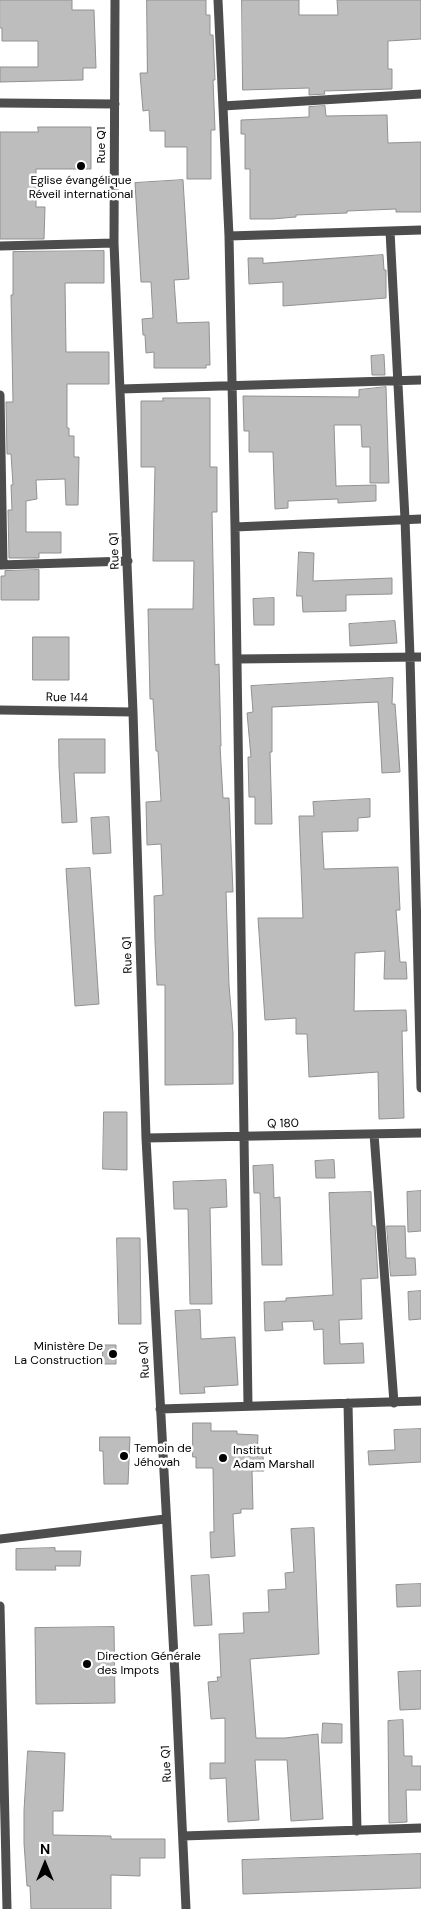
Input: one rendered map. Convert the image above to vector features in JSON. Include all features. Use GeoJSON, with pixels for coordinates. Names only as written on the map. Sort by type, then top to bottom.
{"type":"FeatureCollection","features":[{"type":"Feature","properties":{"kind":"street","name":"Rue Q1"},"geometry":{"type":"LineString","coordinates":[[115,0],[114,243],[134,712],[146,1138],[186,1909]]}},
{"type":"Feature","properties":{"kind":"street"},"geometry":{"type":"LineString","coordinates":[[218,0],[229,236],[248,1406]]}},
{"type":"Feature","properties":{"kind":"street"},"geometry":{"type":"LineString","coordinates":[[223,106],[421,94]]}},
{"type":"Feature","properties":{"kind":"street"},"geometry":{"type":"LineString","coordinates":[[0,103],[115,104]]}},
{"type":"Feature","properties":{"kind":"street"},"geometry":{"type":"LineString","coordinates":[[229,236],[421,230]]}},
{"type":"Feature","properties":{"kind":"street"},"geometry":{"type":"LineString","coordinates":[[390,231],[417,801],[421,1088]]}},
{"type":"Feature","properties":{"kind":"street"},"geometry":{"type":"LineString","coordinates":[[0,246],[114,243]]}},
{"type":"Feature","properties":{"kind":"street"},"geometry":{"type":"LineString","coordinates":[[121,389],[421,380]]}},
{"type":"Feature","properties":{"kind":"street"},"geometry":{"type":"LineString","coordinates":[[0,396],[2,565],[128,562]]}},
{"type":"Feature","properties":{"kind":"street"},"geometry":{"type":"LineString","coordinates":[[235,527],[421,519]]}},
{"type":"Feature","properties":{"kind":"street"},"geometry":{"type":"LineString","coordinates":[[237,659],[421,657]]}},
{"type":"Feature","properties":{"kind":"street","name":"Rue 144"},"geometry":{"type":"LineString","coordinates":[[0,710],[134,712]]}},
{"type":"Feature","properties":{"kind":"street","name":"Q 180"},"geometry":{"type":"LineString","coordinates":[[146,1138],[421,1133]]}},
{"type":"Feature","properties":{"kind":"street"},"geometry":{"type":"LineString","coordinates":[[374,1134],[394,1403]]}},
{"type":"Feature","properties":{"kind":"street"},"geometry":{"type":"LineString","coordinates":[[160,1409],[421,1401]]}},
{"type":"Feature","properties":{"kind":"street"},"geometry":{"type":"LineString","coordinates":[[348,1403],[357,1831]]}},
{"type":"Feature","properties":{"kind":"street"},"geometry":{"type":"LineString","coordinates":[[0,1539],[165,1519]]}},
{"type":"Feature","properties":{"kind":"street"},"geometry":{"type":"LineString","coordinates":[[0,1606],[7,1909]]}},
{"type":"Feature","properties":{"kind":"street"},"geometry":{"type":"LineString","coordinates":[[183,1836],[421,1828]]}},
{"type":"Feature","properties":{"kind":"building"},"geometry":{"type":"Polygon","coordinates":[[[0,0],[72,0],[72,10],[94,10],[96,68],[83,68],[83,80],[0,82],[0,67],[38,67],[38,41],[2,41],[0,0]]]}},
{"type":"Feature","properties":{"kind":"building"},"geometry":{"type":"Polygon","coordinates":[[[147,0],[206,0],[206,15],[210,15],[210,35],[213,35],[215,80],[213,80],[215,130],[211,130],[211,179],[187,179],[187,147],[165,147],[165,131],[150,131],[149,110],[143,111],[140,73],[147,73],[147,0]]]}},
{"type":"Feature","properties":{"kind":"building"},"geometry":{"type":"Polygon","coordinates":[[[242,0],[299,0],[299,15],[338,15],[337,0],[421,0],[421,39],[388,41],[388,69],[392,69],[392,89],[324,91],[325,94],[309,95],[309,88],[243,90],[242,0]]]}},
{"type":"Feature","properties":{"kind":"building"},"geometry":{"type":"Polygon","coordinates":[[[325,106],[326,116],[387,115],[388,143],[421,142],[421,212],[396,212],[396,209],[347,211],[347,213],[250,219],[250,169],[245,169],[245,134],[241,134],[241,120],[309,117],[309,107],[325,106]]]}},
{"type":"Feature","properties":{"kind":"building"},"geometry":{"type":"Polygon","coordinates":[[[38,127],[91,127],[91,169],[36,169],[36,207],[45,207],[44,239],[0,239],[0,132],[38,132],[38,127]]]}},
{"type":"Feature","properties":{"kind":"building"},"geometry":{"type":"Polygon","coordinates":[[[183,180],[189,279],[174,280],[177,323],[209,322],[210,365],[206,365],[206,368],[154,368],[154,352],[146,353],[145,335],[143,335],[142,319],[153,318],[151,282],[141,282],[135,183],[183,180]]]}},
{"type":"Feature","properties":{"kind":"building"},"geometry":{"type":"Polygon","coordinates":[[[104,251],[104,283],[65,283],[66,352],[109,352],[109,384],[67,384],[67,428],[69,428],[69,436],[74,436],[74,457],[79,457],[78,505],[66,505],[65,479],[36,480],[37,499],[26,501],[26,532],[61,532],[61,553],[39,553],[39,558],[9,558],[8,510],[12,510],[11,485],[13,485],[11,454],[7,454],[6,402],[13,402],[11,295],[13,295],[13,252],[104,251]]]}},
{"type":"Feature","properties":{"kind":"building"},"geometry":{"type":"Polygon","coordinates":[[[383,255],[384,270],[386,270],[386,298],[283,306],[283,282],[249,284],[248,258],[263,258],[263,263],[383,255]]]}},
{"type":"Feature","properties":{"kind":"building"},"geometry":{"type":"Polygon","coordinates":[[[384,355],[385,375],[372,375],[371,356],[384,355]]]}},
{"type":"Feature","properties":{"kind":"building"},"geometry":{"type":"Polygon","coordinates":[[[386,387],[389,483],[370,483],[370,447],[362,447],[361,425],[334,425],[336,486],[376,485],[376,501],[338,503],[338,499],[288,501],[288,508],[275,509],[273,452],[249,452],[249,431],[244,431],[243,396],[359,397],[359,390],[386,387]]]}},
{"type":"Feature","properties":{"kind":"building"},"geometry":{"type":"Polygon","coordinates":[[[163,398],[210,398],[210,467],[217,467],[217,512],[212,512],[215,665],[219,664],[223,798],[229,798],[233,892],[226,892],[229,985],[233,1033],[233,1084],[165,1085],[165,985],[157,985],[154,896],[163,895],[161,844],[147,845],[146,802],[161,801],[153,699],[150,699],[148,609],[193,609],[194,561],[153,561],[155,467],[141,467],[141,401],[163,401],[163,398]]]}},
{"type":"Feature","properties":{"kind":"building"},"geometry":{"type":"Polygon","coordinates":[[[299,552],[314,553],[313,581],[392,578],[392,594],[346,595],[346,611],[303,612],[302,596],[297,596],[299,552]]]}},
{"type":"Feature","properties":{"kind":"building"},"geometry":{"type":"Polygon","coordinates":[[[39,570],[39,600],[1,600],[1,576],[5,576],[5,571],[39,570]]]}},
{"type":"Feature","properties":{"kind":"building"},"geometry":{"type":"Polygon","coordinates":[[[274,598],[274,625],[254,625],[253,599],[274,598]]]}},
{"type":"Feature","properties":{"kind":"building"},"geometry":{"type":"Polygon","coordinates":[[[395,621],[397,643],[350,646],[349,624],[395,621]]]}},
{"type":"Feature","properties":{"kind":"building"},"geometry":{"type":"Polygon","coordinates":[[[33,637],[69,637],[69,680],[33,680],[33,637]]]}},
{"type":"Feature","properties":{"kind":"building"},"geometry":{"type":"Polygon","coordinates":[[[393,678],[392,704],[395,704],[400,772],[382,773],[378,702],[272,707],[272,752],[270,752],[272,824],[255,824],[255,797],[249,797],[248,757],[251,757],[247,713],[253,712],[251,686],[393,678]]]}},
{"type":"Feature","properties":{"kind":"building"},"geometry":{"type":"Polygon","coordinates":[[[59,739],[105,739],[105,773],[74,773],[77,822],[62,823],[59,739]]]}},
{"type":"Feature","properties":{"kind":"building"},"geometry":{"type":"Polygon","coordinates":[[[370,799],[370,817],[358,818],[358,831],[322,832],[324,869],[398,867],[400,910],[396,910],[400,962],[406,962],[407,979],[384,979],[385,951],[355,953],[354,1011],[406,1010],[407,1031],[402,1031],[404,1118],[379,1119],[378,1072],[309,1077],[307,1034],[296,1034],[296,1018],[265,1020],[258,918],[303,918],[299,816],[314,816],[313,802],[370,799]]]}},
{"type":"Feature","properties":{"kind":"building"},"geometry":{"type":"Polygon","coordinates":[[[109,817],[111,853],[93,854],[91,818],[109,817]]]}},
{"type":"Feature","properties":{"kind":"building"},"geometry":{"type":"Polygon","coordinates":[[[90,868],[99,1004],[75,1006],[66,869],[90,868]]]}},
{"type":"Feature","properties":{"kind":"building"},"geometry":{"type":"Polygon","coordinates":[[[104,1112],[127,1112],[127,1170],[103,1169],[104,1112]]]}},
{"type":"Feature","properties":{"kind":"building"},"geometry":{"type":"Polygon","coordinates":[[[334,1160],[335,1178],[316,1178],[315,1161],[334,1160]]]}},
{"type":"Feature","properties":{"kind":"building"},"geometry":{"type":"Polygon","coordinates":[[[273,1165],[274,1198],[280,1197],[282,1265],[262,1265],[260,1193],[254,1193],[253,1166],[273,1165]]]}},
{"type":"Feature","properties":{"kind":"building"},"geometry":{"type":"Polygon","coordinates":[[[226,1180],[227,1207],[210,1208],[212,1304],[190,1304],[188,1209],[174,1209],[173,1182],[226,1180]]]}},
{"type":"Feature","properties":{"kind":"building"},"geometry":{"type":"Polygon","coordinates":[[[421,1191],[421,1231],[408,1232],[407,1192],[421,1191]]]}},
{"type":"Feature","properties":{"kind":"building"},"geometry":{"type":"Polygon","coordinates":[[[371,1192],[372,1226],[375,1226],[378,1278],[361,1279],[362,1319],[339,1320],[340,1344],[363,1343],[364,1363],[324,1364],[323,1329],[314,1330],[313,1321],[282,1322],[283,1330],[265,1331],[264,1302],[286,1301],[286,1298],[333,1295],[329,1193],[371,1192]]]}},
{"type":"Feature","properties":{"kind":"building"},"geometry":{"type":"Polygon","coordinates":[[[387,1226],[405,1226],[406,1258],[415,1258],[416,1275],[391,1276],[387,1226]]]}},
{"type":"Feature","properties":{"kind":"building"},"geometry":{"type":"Polygon","coordinates":[[[117,1238],[140,1238],[141,1324],[119,1324],[117,1238]]]}},
{"type":"Feature","properties":{"kind":"building"},"geometry":{"type":"Polygon","coordinates":[[[421,1291],[421,1319],[409,1320],[408,1292],[421,1291]]]}},
{"type":"Feature","properties":{"kind":"building"},"geometry":{"type":"Polygon","coordinates":[[[200,1310],[201,1339],[235,1337],[238,1385],[204,1387],[205,1393],[180,1394],[175,1311],[200,1310]]]}},
{"type":"Feature","properties":{"kind":"building"},"geometry":{"type":"Polygon","coordinates":[[[103,1345],[116,1345],[116,1364],[103,1364],[103,1345]]]}},
{"type":"Feature","properties":{"kind":"building"},"geometry":{"type":"Polygon","coordinates":[[[193,1423],[211,1423],[211,1431],[237,1431],[237,1434],[258,1435],[257,1456],[263,1456],[264,1471],[252,1471],[253,1509],[241,1509],[241,1513],[233,1514],[235,1556],[211,1558],[210,1532],[214,1532],[213,1468],[196,1468],[196,1457],[193,1457],[193,1423]]]}},
{"type":"Feature","properties":{"kind":"building"},"geometry":{"type":"Polygon","coordinates":[[[421,1429],[421,1462],[369,1465],[368,1451],[395,1450],[394,1430],[421,1429]]]}},
{"type":"Feature","properties":{"kind":"building"},"geometry":{"type":"Polygon","coordinates":[[[100,1437],[130,1437],[128,1484],[104,1484],[103,1451],[100,1451],[100,1437]]]}},
{"type":"Feature","properties":{"kind":"building"},"geometry":{"type":"Polygon","coordinates":[[[314,1528],[319,1654],[250,1659],[256,1738],[285,1738],[318,1734],[323,1819],[291,1821],[287,1760],[255,1760],[259,1820],[228,1822],[226,1778],[210,1779],[210,1763],[225,1763],[225,1718],[211,1719],[208,1682],[218,1681],[217,1677],[221,1677],[219,1634],[244,1633],[243,1613],[269,1612],[268,1590],[286,1589],[285,1573],[294,1572],[291,1529],[314,1528]]]}},
{"type":"Feature","properties":{"kind":"building"},"geometry":{"type":"Polygon","coordinates":[[[55,1548],[55,1551],[81,1551],[80,1566],[55,1566],[56,1570],[16,1570],[16,1549],[55,1548]]]}},
{"type":"Feature","properties":{"kind":"building"},"geometry":{"type":"Polygon","coordinates":[[[209,1575],[212,1625],[194,1626],[191,1576],[209,1575]]]}},
{"type":"Feature","properties":{"kind":"building"},"geometry":{"type":"Polygon","coordinates":[[[421,1584],[421,1606],[397,1607],[396,1585],[421,1584]]]}},
{"type":"Feature","properties":{"kind":"building"},"geometry":{"type":"Polygon","coordinates":[[[114,1627],[115,1703],[36,1704],[35,1628],[114,1627]]]}},
{"type":"Feature","properties":{"kind":"building"},"geometry":{"type":"Polygon","coordinates":[[[421,1671],[421,1709],[400,1710],[398,1672],[421,1671]]]}},
{"type":"Feature","properties":{"kind":"building"},"geometry":{"type":"Polygon","coordinates":[[[403,1720],[404,1756],[412,1756],[412,1766],[421,1766],[421,1790],[406,1790],[407,1822],[389,1823],[388,1721],[403,1720]]]}},
{"type":"Feature","properties":{"kind":"building"},"geometry":{"type":"Polygon","coordinates":[[[323,1723],[342,1724],[342,1743],[322,1743],[323,1723]]]}},
{"type":"Feature","properties":{"kind":"building"},"geometry":{"type":"Polygon","coordinates":[[[28,1751],[65,1753],[63,1811],[53,1811],[53,1835],[111,1836],[111,1839],[165,1839],[165,1858],[140,1858],[140,1876],[111,1875],[111,1909],[31,1909],[30,1886],[27,1886],[24,1843],[28,1751]]]}},
{"type":"Feature","properties":{"kind":"building"},"geometry":{"type":"Polygon","coordinates":[[[421,1854],[421,1888],[243,1894],[242,1860],[421,1854]]]}},
{"type":"Feature","properties":{"kind":"place","name":"Eglise évangélique Réveil international"},"geometry":{"type":"Point","coordinates":[81,166]}},
{"type":"Feature","properties":{"kind":"place","name":"Ministère De La Construction"},"geometry":{"type":"Point","coordinates":[113,1354]}},
{"type":"Feature","properties":{"kind":"place","name":"Temoin de Jéhovah"},"geometry":{"type":"Point","coordinates":[124,1456]}},
{"type":"Feature","properties":{"kind":"place","name":"Institut Adam Marshall"},"geometry":{"type":"Point","coordinates":[223,1458]}},
{"type":"Feature","properties":{"kind":"place","name":"Direction Générale des Impots"},"geometry":{"type":"Point","coordinates":[87,1664]}}]}
